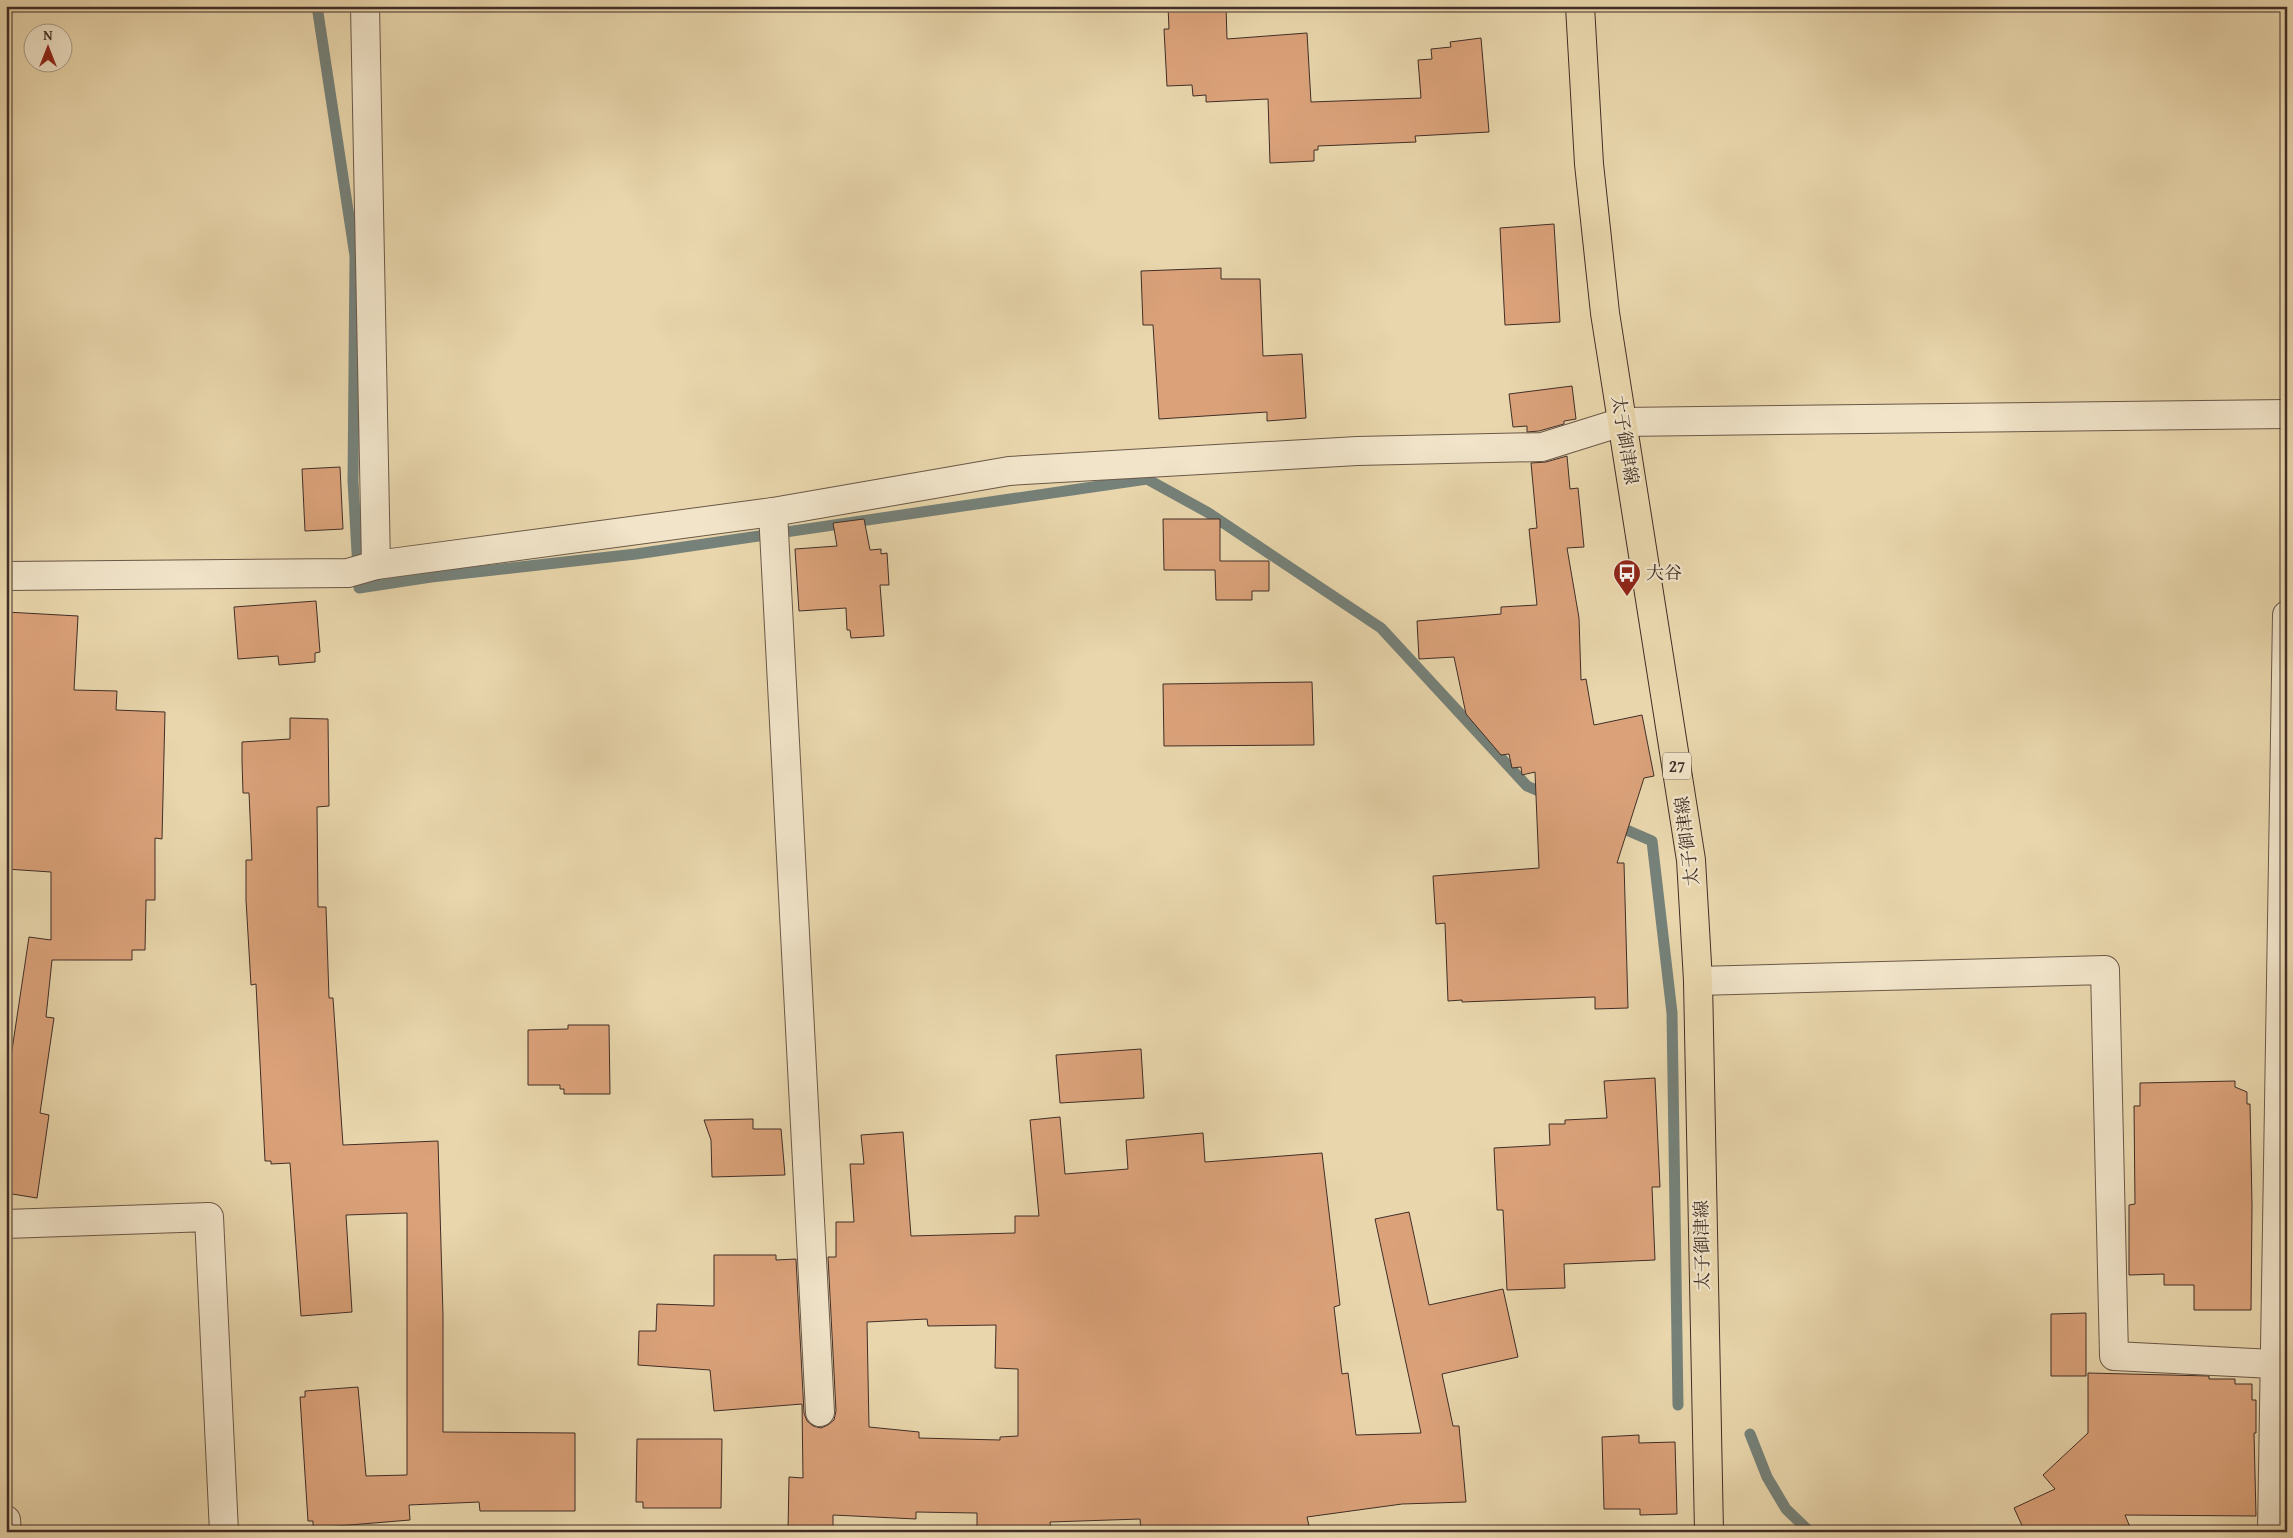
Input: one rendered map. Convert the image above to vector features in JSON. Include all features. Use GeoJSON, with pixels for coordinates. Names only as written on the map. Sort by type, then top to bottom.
{"type":"FeatureCollection","features":[{"type":"Feature","properties":{"kind":"main road","name":"太子御津線"},"geometry":{"type":"LineString","coordinates":[[1580,6],[1589,164],[1605,313],[1691,860],[1698,981],[1709,1532]]}},
{"type":"Feature","properties":{"kind":"street"},"geometry":{"type":"LineString","coordinates":[[365,6],[376,565]]}},
{"type":"Feature","properties":{"kind":"street"},"geometry":{"type":"LineString","coordinates":[[6,576],[348,573],[376,565],[773,512],[1009,471],[1357,451],[1542,446],[1622,422],[2287,414]]}},
{"type":"Feature","properties":{"kind":"street"},"geometry":{"type":"LineString","coordinates":[[773,512],[820,1412]]}},
{"type":"Feature","properties":{"kind":"street"},"geometry":{"type":"LineString","coordinates":[[2272,1532],[2287,615]]}},
{"type":"Feature","properties":{"kind":"street"},"geometry":{"type":"LineString","coordinates":[[1698,981],[2105,970],[2114,1356],[2274,1364]]}},
{"type":"Feature","properties":{"kind":"street"},"geometry":{"type":"LineString","coordinates":[[6,1224],[209,1217],[224,1532]]}},
{"type":"Feature","properties":{"kind":"street"},"geometry":{"type":"LineString","coordinates":[[6,1520],[7,1532]]}},
{"type":"Feature","properties":{"kind":"building"},"geometry":{"type":"Polygon","coordinates":[[[1168,6],[1226,6],[1227,39],[1307,33],[1311,102],[1421,98],[1418,60],[1432,59],[1431,49],[1451,47],[1450,42],[1481,38],[1489,132],[1415,136],[1416,142],[1318,146],[1318,150],[1314,150],[1314,161],[1270,163],[1268,99],[1206,102],[1206,95],[1193,96],[1192,85],[1167,86],[1164,29],[1169,29],[1168,6]]]}},
{"type":"Feature","properties":{"kind":"building"},"geometry":{"type":"Polygon","coordinates":[[[1554,224],[1560,322],[1505,325],[1500,228],[1554,224]]]}},
{"type":"Feature","properties":{"kind":"building"},"geometry":{"type":"Polygon","coordinates":[[[1221,268],[1221,279],[1260,279],[1263,356],[1302,354],[1306,418],[1267,421],[1267,412],[1159,419],[1153,325],[1143,325],[1141,271],[1221,268]]]}},
{"type":"Feature","properties":{"kind":"building"},"geometry":{"type":"Polygon","coordinates":[[[1572,386],[1576,419],[1564,421],[1564,424],[1539,431],[1527,432],[1527,426],[1513,427],[1509,394],[1572,386]]]}},
{"type":"Feature","properties":{"kind":"building"},"geometry":{"type":"Polygon","coordinates":[[[1567,456],[1570,489],[1578,488],[1584,547],[1567,548],[1579,618],[1581,680],[1586,679],[1594,725],[1642,715],[1654,776],[1644,778],[1617,863],[1624,863],[1628,1008],[1595,1009],[1595,997],[1448,1001],[1445,923],[1436,924],[1433,876],[1539,868],[1535,772],[1522,775],[1521,767],[1512,768],[1509,754],[1501,755],[1466,714],[1454,657],[1419,659],[1417,621],[1501,614],[1501,607],[1537,605],[1529,529],[1537,528],[1531,463],[1546,462],[1567,456]]]}},
{"type":"Feature","properties":{"kind":"building"},"geometry":{"type":"Polygon","coordinates":[[[340,467],[343,529],[305,531],[302,469],[340,467]]]}},
{"type":"Feature","properties":{"kind":"building"},"geometry":{"type":"Polygon","coordinates":[[[864,519],[870,550],[881,549],[881,554],[887,553],[889,585],[880,585],[884,636],[851,638],[850,630],[847,630],[846,608],[799,611],[795,549],[837,546],[833,523],[864,519]]]}},
{"type":"Feature","properties":{"kind":"building"},"geometry":{"type":"Polygon","coordinates":[[[1163,519],[1220,519],[1220,561],[1269,561],[1269,591],[1252,591],[1252,600],[1216,600],[1215,570],[1164,570],[1163,519]]]}},
{"type":"Feature","properties":{"kind":"building"},"geometry":{"type":"Polygon","coordinates":[[[316,601],[320,652],[315,653],[315,662],[279,665],[278,656],[238,659],[234,607],[316,601]]]}},
{"type":"Feature","properties":{"kind":"building"},"geometry":{"type":"Polygon","coordinates":[[[6,612],[78,616],[74,690],[117,691],[116,710],[165,712],[162,839],[155,838],[155,900],[146,900],[145,950],[132,950],[132,960],[52,960],[46,1017],[54,1018],[40,1113],[49,1115],[37,1198],[6,1193],[6,1090],[29,937],[51,940],[51,872],[6,869],[6,612]]]}},
{"type":"Feature","properties":{"kind":"building"},"geometry":{"type":"Polygon","coordinates":[[[1312,682],[1314,745],[1164,746],[1163,684],[1312,682]]]}},
{"type":"Feature","properties":{"kind":"building"},"geometry":{"type":"Polygon","coordinates":[[[290,718],[328,719],[329,806],[317,807],[318,907],[326,907],[329,998],[333,998],[343,1145],[438,1141],[443,1315],[443,1432],[575,1433],[575,1511],[480,1511],[479,1502],[409,1505],[410,1520],[313,1528],[313,1521],[308,1521],[300,1397],[305,1397],[305,1391],[358,1387],[366,1476],[407,1475],[407,1213],[346,1215],[352,1312],[301,1316],[290,1163],[271,1164],[271,1161],[265,1161],[256,984],[251,985],[246,900],[246,860],[252,860],[249,793],[243,793],[242,761],[242,742],[290,739],[290,718]]]}},
{"type":"Feature","properties":{"kind":"building"},"geometry":{"type":"Polygon","coordinates":[[[568,1025],[609,1025],[610,1094],[564,1094],[564,1089],[560,1089],[560,1085],[528,1085],[528,1030],[568,1029],[568,1025]]]}},
{"type":"Feature","properties":{"kind":"building"},"geometry":{"type":"Polygon","coordinates":[[[1141,1049],[1144,1098],[1060,1103],[1056,1055],[1141,1049]]]}},
{"type":"Feature","properties":{"kind":"building"},"geometry":{"type":"Polygon","coordinates":[[[1655,1078],[1660,1187],[1652,1187],[1655,1260],[1564,1264],[1565,1288],[1507,1290],[1503,1210],[1497,1210],[1494,1148],[1550,1145],[1549,1124],[1565,1124],[1565,1120],[1607,1118],[1604,1081],[1655,1078]]]}},
{"type":"Feature","properties":{"kind":"building"},"geometry":{"type":"Polygon","coordinates":[[[2235,1081],[2235,1087],[2247,1092],[2247,1104],[2250,1104],[2252,1206],[2251,1310],[2194,1310],[2194,1285],[2164,1285],[2164,1274],[2129,1275],[2129,1205],[2135,1204],[2134,1106],[2140,1106],[2140,1083],[2235,1081]]]}},
{"type":"Feature","properties":{"kind":"building"},"geometry":{"type":"Polygon","coordinates":[[[1060,1117],[1065,1174],[1128,1169],[1126,1140],[1203,1133],[1205,1162],[1322,1153],[1340,1305],[1334,1307],[1342,1374],[1348,1373],[1356,1435],[1421,1433],[1375,1219],[1409,1212],[1429,1305],[1503,1289],[1518,1357],[1442,1374],[1453,1426],[1459,1426],[1466,1502],[1402,1504],[1307,1517],[1309,1526],[1275,1532],[1141,1532],[1140,1519],[1050,1522],[1051,1532],[977,1532],[977,1513],[916,1512],[916,1519],[833,1515],[833,1532],[788,1532],[789,1477],[803,1478],[802,1404],[714,1411],[710,1370],[638,1365],[639,1331],[656,1331],[657,1304],[714,1306],[714,1255],[776,1255],[776,1260],[796,1259],[804,1413],[807,1421],[813,1426],[821,1428],[828,1425],[834,1420],[836,1411],[828,1257],[836,1257],[836,1222],[854,1222],[850,1164],[864,1164],[861,1135],[903,1132],[911,1236],[1015,1233],[1015,1216],[1039,1216],[1030,1120],[1060,1117]],[[927,1319],[867,1322],[869,1427],[919,1432],[919,1438],[1000,1440],[1000,1437],[1018,1436],[1018,1369],[995,1368],[996,1325],[928,1326],[927,1319]]]}},
{"type":"Feature","properties":{"kind":"building"},"geometry":{"type":"Polygon","coordinates":[[[753,1119],[753,1129],[781,1129],[785,1175],[712,1177],[711,1140],[704,1120],[753,1119]]]}},
{"type":"Feature","properties":{"kind":"building"},"geometry":{"type":"Polygon","coordinates":[[[2086,1313],[2086,1376],[2051,1376],[2051,1314],[2086,1313]]]}},
{"type":"Feature","properties":{"kind":"building"},"geometry":{"type":"Polygon","coordinates":[[[2088,1373],[2209,1376],[2209,1379],[2235,1379],[2235,1384],[2252,1384],[2252,1400],[2256,1400],[2256,1433],[2254,1433],[2256,1516],[2125,1515],[2132,1532],[2025,1532],[2014,1508],[2055,1489],[2043,1475],[2088,1433],[2088,1373]]]}},
{"type":"Feature","properties":{"kind":"building"},"geometry":{"type":"Polygon","coordinates":[[[1639,1435],[1639,1443],[1675,1442],[1677,1514],[1640,1515],[1640,1509],[1604,1509],[1602,1437],[1639,1435]]]}},
{"type":"Feature","properties":{"kind":"building"},"geometry":{"type":"Polygon","coordinates":[[[637,1439],[722,1439],[721,1508],[643,1508],[643,1502],[636,1502],[637,1439]]]}},
{"type":"Feature","properties":{"kind":"waterway"},"geometry":{"type":"LineString","coordinates":[[317,6],[355,256],[353,481],[359,588],[431,577],[636,554],[1147,479],[1207,512],[1381,628],[1527,786],[1548,795]]}},
{"type":"Feature","properties":{"kind":"waterway"},"geometry":{"type":"LineString","coordinates":[[1615,825],[1652,841],[1672,1013],[1678,1405]]}},
{"type":"Feature","properties":{"kind":"waterway"},"geometry":{"type":"LineString","coordinates":[[1750,1434],[1767,1477],[1786,1509],[1810,1532]]}},
{"type":"Feature","properties":{"kind":"place","name":"大谷"},"geometry":{"type":"Point","coordinates":[1627,597]}}]}
